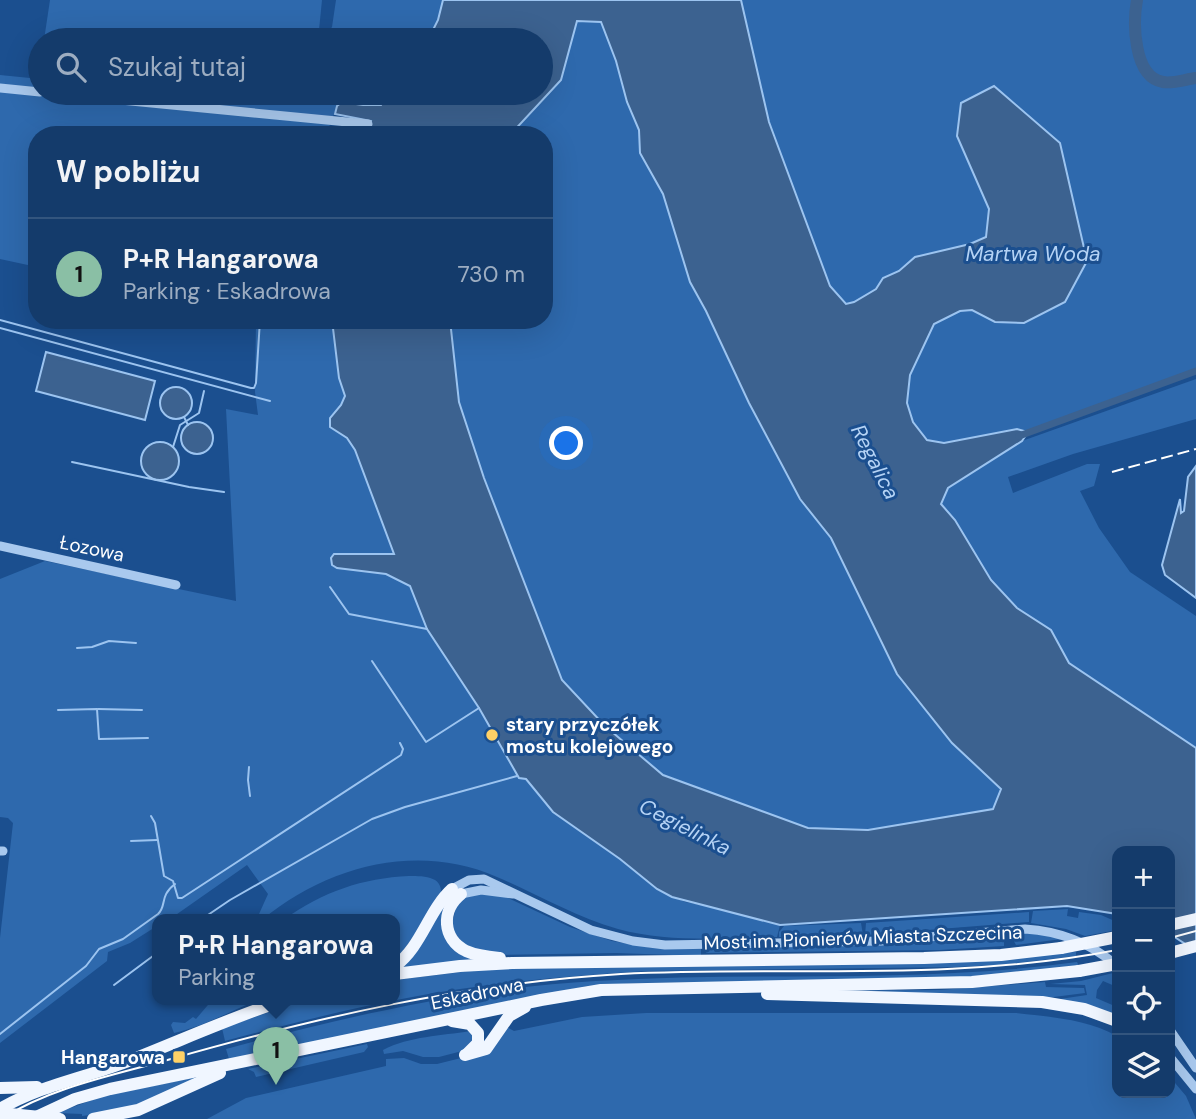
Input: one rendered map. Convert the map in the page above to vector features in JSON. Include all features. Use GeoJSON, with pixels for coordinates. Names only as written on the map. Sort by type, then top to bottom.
{"type":"FeatureCollection","features":[{"type":"Feature","properties":{"kind":"main road"},"geometry":{"type":"LineString","coordinates":[[457,892],[447,920],[449,933],[462,949],[487,957],[567,961]]}},
{"type":"Feature","properties":{"kind":"main road"},"geometry":{"type":"LineString","coordinates":[[400,961],[415,946],[443,898],[457,892]]}},
{"type":"Feature","properties":{"kind":"main road"},"geometry":{"type":"LineString","coordinates":[[1175,924],[1196,919]]}},
{"type":"Feature","properties":{"kind":"main road","name":"Most im. Pionierów Miasta Szczecina"},"geometry":{"type":"LineString","coordinates":[[567,961],[1001,955],[1061,948],[1112,938]]}},
{"type":"Feature","properties":{"kind":"main road"},"geometry":{"type":"LineString","coordinates":[[1175,952],[1196,946]]}},
{"type":"Feature","properties":{"kind":"main road","name":"Eskadrowa"},"geometry":{"type":"LineString","coordinates":[[400,973],[460,966],[567,961]]}},
{"type":"Feature","properties":{"kind":"main road"},"geometry":{"type":"LineString","coordinates":[[687,988],[972,982],[1112,966]]}},
{"type":"Feature","properties":{"kind":"main road"},"geometry":{"type":"LineString","coordinates":[[687,988],[822,996],[1042,1002],[1084,1009],[1112,1019]]}},
{"type":"Feature","properties":{"kind":"main road","name":"Eskadrowa"},"geometry":{"type":"LineString","coordinates":[[33,1118],[75,1099],[110,1089],[541,1000],[611,989],[687,988]]}},
{"type":"Feature","properties":{"kind":"main road"},"geometry":{"type":"LineString","coordinates":[[442,1021],[458,1021],[472,1025],[478,1032],[479,1041],[473,1050],[465,1055],[490,1046],[510,1015],[541,1000]]}},
{"type":"Feature","properties":{"kind":"main road"},"geometry":{"type":"LineString","coordinates":[[0,1112],[36,1091],[125,1062],[271,1005]]}},
{"type":"Feature","properties":{"kind":"main road"},"geometry":{"type":"LineString","coordinates":[[93,1119],[138,1110],[250,1061]]}},
{"type":"Feature","properties":{"kind":"main road"},"geometry":{"type":"LineString","coordinates":[[0,1088],[43,1086],[82,1077]]}},
{"type":"Feature","properties":{"kind":"main road"},"geometry":{"type":"LineString","coordinates":[[0,1112],[60,1119]]}},
{"type":"Feature","properties":{"kind":"street"},"geometry":{"type":"LineString","coordinates":[[0,88],[28,91]]}},
{"type":"Feature","properties":{"kind":"street"},"geometry":{"type":"LineString","coordinates":[[172,105],[368,124]]}},
{"type":"Feature","properties":{"kind":"street","name":"Łozowa"},"geometry":{"type":"LineString","coordinates":[[0,546],[176,585]]}},
{"type":"Feature","properties":{"kind":"street"},"geometry":{"type":"LineString","coordinates":[[457,892],[481,890],[515,895],[590,930],[651,943],[690,946],[881,941],[1025,929],[1046,931],[1073,939],[1112,961]]}},
{"type":"Feature","properties":{"kind":"street"},"geometry":{"type":"LineString","coordinates":[[1173,1035],[1196,1068]]}},
{"type":"Feature","properties":{"kind":"street"},"geometry":{"type":"LineString","coordinates":[[1175,1063],[1196,1089]]}},
{"type":"Feature","properties":{"kind":"shaded area"},"geometry":{"type":"Polygon","coordinates":[[[50,0],[322,0],[319,28],[46,28],[50,0]]]}},
{"type":"Feature","properties":{"kind":"shaded area"},"geometry":{"type":"Polygon","coordinates":[[[336,0],[443,0],[434,28],[332,27],[336,0]]]}},
{"type":"Feature","properties":{"kind":"shaded area"},"geometry":{"type":"Polygon","coordinates":[[[741,0],[1196,0],[1196,371],[1028,432],[1017,429],[944,443],[927,440],[913,422],[907,403],[910,375],[934,324],[960,311],[972,310],[995,322],[1065,302],[957,136],[989,209],[986,237],[970,244],[915,257],[899,271],[883,278],[876,289],[846,304],[830,287],[769,122],[741,0]]]}},
{"type":"Feature","properties":{"kind":"shaded area"},"geometry":{"type":"Polygon","coordinates":[[[577,21],[601,22],[639,130],[640,153],[663,194],[690,282],[749,403],[800,499],[831,538],[897,674],[952,743],[1001,789],[993,809],[868,830],[808,828],[663,775],[605,726],[562,680],[484,478],[459,402],[451,329],[553,329],[553,126],[518,126],[538,105],[553,105],[553,89],[561,80],[577,21]]]}},
{"type":"Feature","properties":{"kind":"shaded area"},"geometry":{"type":"Polygon","coordinates":[[[0,75],[28,78],[28,105],[338,105],[329,126],[28,126],[28,265],[0,259],[0,75]]]}},
{"type":"Feature","properties":{"kind":"shaded area"},"geometry":{"type":"Polygon","coordinates":[[[256,329],[333,329],[339,378],[345,396],[337,409],[394,554],[335,554],[337,568],[386,574],[410,586],[427,629],[479,708],[519,778],[526,779],[554,812],[657,889],[685,902],[780,925],[777,937],[697,939],[618,929],[587,918],[497,877],[436,861],[374,865],[345,873],[316,885],[270,914],[259,914],[268,894],[247,865],[177,914],[152,914],[152,929],[130,943],[108,952],[107,961],[0,1043],[0,938],[13,823],[8,818],[0,817],[0,579],[45,561],[236,601],[226,409],[258,415],[255,392],[256,329]]]}},
{"type":"Feature","properties":{"kind":"shaded area"},"geometry":{"type":"Polygon","coordinates":[[[1196,379],[1196,419],[1073,454],[1008,477],[1013,493],[1087,464],[1100,464],[1094,486],[1080,491],[1099,528],[1130,572],[1196,616],[1196,758],[1188,756],[1004,612],[941,503],[948,488],[1022,441],[1196,379]]]}},
{"type":"Feature","properties":{"kind":"shaded area"},"geometry":{"type":"Polygon","coordinates":[[[392,877],[427,877],[437,882],[441,891],[440,899],[400,955],[400,914],[292,914],[344,888],[392,877]]]}},
{"type":"Feature","properties":{"kind":"shaded area"},"geometry":{"type":"Polygon","coordinates":[[[470,894],[506,897],[570,927],[612,941],[653,948],[701,949],[701,956],[616,953],[499,955],[466,948],[451,928],[457,903],[470,894]]]}},
{"type":"Feature","properties":{"kind":"shaded area"},"geometry":{"type":"Polygon","coordinates":[[[446,899],[444,925],[479,959],[400,969],[446,899]]]}},
{"type":"Feature","properties":{"kind":"shaded area"},"geometry":{"type":"Polygon","coordinates":[[[1068,909],[1067,916],[1078,918],[1079,912],[1101,915],[1112,920],[1112,931],[1085,936],[1066,929],[1031,923],[1033,911],[1068,909]]]}},
{"type":"Feature","properties":{"kind":"shaded area"},"geometry":{"type":"Polygon","coordinates":[[[1029,912],[1029,922],[865,935],[866,923],[1029,912]]]}},
{"type":"Feature","properties":{"kind":"shaded area"},"geometry":{"type":"Polygon","coordinates":[[[861,923],[863,935],[779,937],[784,926],[861,923]]]}},
{"type":"Feature","properties":{"kind":"shaded area"},"geometry":{"type":"Polygon","coordinates":[[[1017,932],[1062,939],[1016,945],[1011,936],[1004,935],[1004,946],[940,950],[706,953],[706,949],[885,945],[1017,932]]]}},
{"type":"Feature","properties":{"kind":"shaded area"},"geometry":{"type":"Polygon","coordinates":[[[1076,952],[1076,956],[956,967],[647,971],[467,988],[400,999],[400,979],[478,970],[1076,952]]]}},
{"type":"Feature","properties":{"kind":"shaded area"},"geometry":{"type":"Polygon","coordinates":[[[1077,962],[1079,966],[938,980],[639,983],[587,986],[229,1059],[226,1049],[317,1025],[410,1005],[549,985],[656,978],[957,973],[1077,962]]]}},
{"type":"Feature","properties":{"kind":"shaded area"},"geometry":{"type":"Polygon","coordinates":[[[1112,973],[1112,985],[1103,981],[1097,990],[1096,998],[1112,1005],[1112,1016],[1053,1000],[1087,995],[1085,985],[1050,984],[1081,981],[1112,973]]]}},
{"type":"Feature","properties":{"kind":"shaded area"},"geometry":{"type":"Polygon","coordinates":[[[1045,982],[1046,987],[1084,988],[1085,993],[1046,998],[809,991],[940,990],[1045,982]]]}},
{"type":"Feature","properties":{"kind":"shaded area"},"geometry":{"type":"Polygon","coordinates":[[[208,1005],[247,1005],[174,1033],[171,1025],[173,1022],[185,1023],[193,1017],[196,1019],[208,1005]]]}},
{"type":"Feature","properties":{"kind":"shaded area"},"geometry":{"type":"Polygon","coordinates":[[[291,1005],[371,1005],[225,1041],[222,1028],[291,1005]]]}},
{"type":"Feature","properties":{"kind":"shaded area"},"geometry":{"type":"Polygon","coordinates":[[[646,1013],[1016,1013],[1068,1020],[1112,1034],[1112,1098],[1175,1098],[1175,1083],[1186,1096],[1196,1119],[207,1119],[246,1098],[386,1066],[386,1059],[404,1058],[421,1064],[437,1064],[485,1052],[505,1026],[514,1031],[582,1017],[646,1013]]]}},
{"type":"Feature","properties":{"kind":"shaded area"},"geometry":{"type":"Polygon","coordinates":[[[470,1031],[476,1037],[466,1050],[439,1057],[423,1057],[403,1051],[384,1054],[383,1050],[415,1039],[470,1031]]]}},
{"type":"Feature","properties":{"kind":"shaded area"},"geometry":{"type":"Polygon","coordinates":[[[367,1044],[364,1052],[256,1077],[254,1072],[248,1069],[367,1044]]]}},
{"type":"Feature","properties":{"kind":"shaded area"},"geometry":{"type":"Polygon","coordinates":[[[212,1074],[116,1110],[82,1116],[57,1113],[103,1096],[212,1074]]]}},
{"type":"Feature","properties":{"kind":"water"},"geometry":{"type":"Polygon","coordinates":[[[443,0],[741,0],[769,122],[830,286],[846,304],[876,289],[883,278],[899,271],[915,257],[970,244],[986,237],[989,209],[957,136],[961,103],[994,86],[1060,143],[1087,261],[1065,302],[1024,323],[995,322],[972,310],[960,311],[934,324],[910,375],[907,403],[913,422],[927,440],[944,443],[1017,429],[1028,432],[1022,441],[948,488],[941,504],[955,520],[991,580],[1017,608],[1051,630],[1069,663],[1196,748],[1196,951],[1175,937],[1175,846],[1112,846],[1112,913],[1067,906],[780,925],[672,897],[657,889],[553,812],[526,779],[519,778],[479,708],[427,629],[410,586],[386,574],[337,568],[332,565],[331,558],[334,554],[394,554],[355,450],[347,438],[330,427],[330,418],[345,396],[339,378],[333,329],[451,329],[459,402],[484,478],[562,680],[605,726],[663,775],[808,828],[868,830],[993,809],[1001,789],[952,743],[897,674],[831,538],[800,499],[749,403],[690,282],[663,194],[640,153],[639,130],[601,22],[577,21],[561,80],[553,89],[553,28],[434,28],[443,0]]]}},
{"type":"Feature","properties":{"kind":"water"},"geometry":{"type":"Polygon","coordinates":[[[338,105],[538,105],[518,126],[370,126],[371,121],[335,114],[338,105]]]}},
{"type":"Feature","properties":{"kind":"water"},"geometry":{"type":"Polygon","coordinates":[[[46,352],[155,381],[145,420],[36,391],[46,352]]]}},
{"type":"Feature","properties":{"kind":"water"},"geometry":{"type":"Polygon","coordinates":[[[176,387],[187,392],[192,403],[187,414],[176,419],[165,414],[160,403],[165,392],[176,387]]]}},
{"type":"Feature","properties":{"kind":"water"},"geometry":{"type":"Polygon","coordinates":[[[197,422],[208,427],[213,438],[208,449],[197,454],[186,449],[181,438],[186,427],[197,422]]]}},
{"type":"Feature","properties":{"kind":"water"},"geometry":{"type":"Polygon","coordinates":[[[160,442],[173,448],[179,461],[173,474],[160,480],[147,474],[141,461],[147,448],[160,442]]]}},
{"type":"Feature","properties":{"kind":"water"},"geometry":{"type":"Polygon","coordinates":[[[1196,466],[1196,598],[1165,575],[1162,565],[1180,499],[1181,513],[1184,511],[1188,477],[1196,466]]]}},
{"type":"Feature","properties":{"kind":"waterway"},"geometry":{"type":"LineString","coordinates":[[1137,0],[1137,47],[1146,70],[1153,78],[1163,82],[1196,78]]}},
{"type":"Feature","properties":{"kind":"waterway"},"geometry":{"type":"LineString","coordinates":[[0,320],[28,328]]}},
{"type":"Feature","properties":{"kind":"waterway"},"geometry":{"type":"LineString","coordinates":[[0,328],[270,401]]}},
{"type":"Feature","properties":{"kind":"waterway"},"geometry":{"type":"LineString","coordinates":[[33,329],[251,388],[254,388],[256,383],[259,329]]}},
{"type":"Feature","properties":{"kind":"waterway"},"geometry":{"type":"LineString","coordinates":[[1019,436],[1196,371]]}},
{"type":"Feature","properties":{"kind":"waterway"},"geometry":{"type":"LineString","coordinates":[[173,447],[180,425],[199,413],[204,391]]}},
{"type":"Feature","properties":{"kind":"waterway"},"geometry":{"type":"LineString","coordinates":[[184,417],[188,425]]}},
{"type":"Feature","properties":{"kind":"waterway"},"geometry":{"type":"LineString","coordinates":[[72,462],[224,492]]}},
{"type":"Feature","properties":{"kind":"waterway"},"geometry":{"type":"LineString","coordinates":[[330,587],[349,614],[427,629]]}},
{"type":"Feature","properties":{"kind":"waterway"},"geometry":{"type":"LineString","coordinates":[[77,648],[92,647],[109,641],[136,643]]}},
{"type":"Feature","properties":{"kind":"waterway"},"geometry":{"type":"LineString","coordinates":[[372,661],[426,742],[479,708]]}},
{"type":"Feature","properties":{"kind":"waterway"},"geometry":{"type":"LineString","coordinates":[[58,710],[97,709],[99,739],[148,738]]}},
{"type":"Feature","properties":{"kind":"waterway"},"geometry":{"type":"LineString","coordinates":[[98,709],[142,710]]}},
{"type":"Feature","properties":{"kind":"waterway"},"geometry":{"type":"LineString","coordinates":[[151,816],[155,823],[164,876],[173,881],[178,898],[182,898],[401,755],[403,749],[400,743]]}},
{"type":"Feature","properties":{"kind":"waterway"},"geometry":{"type":"LineString","coordinates":[[249,767],[250,796]]}},
{"type":"Feature","properties":{"kind":"waterway"},"geometry":{"type":"LineString","coordinates":[[209,914],[372,819],[405,807],[517,776]]}},
{"type":"Feature","properties":{"kind":"waterway"},"geometry":{"type":"LineString","coordinates":[[131,841],[157,840]]}},
{"type":"Feature","properties":{"kind":"waterway"},"geometry":{"type":"LineString","coordinates":[[158,914],[167,893],[175,884]]}},
{"type":"Feature","properties":{"kind":"waterway"},"geometry":{"type":"LineString","coordinates":[[0,1034],[86,966],[99,949],[123,939],[152,918]]}},
{"type":"Feature","properties":{"kind":"waterway"},"geometry":{"type":"LineString","coordinates":[[114,985],[152,957]]}},
{"type":"Feature","properties":{"kind":"tram line"},"geometry":{"type":"LineString","coordinates":[[1175,937],[1196,931]]}},
{"type":"Feature","properties":{"kind":"tram line"},"geometry":{"type":"LineString","coordinates":[[400,1003],[506,985],[621,974],[931,970],[1055,960],[1112,951]]}},
{"type":"Feature","properties":{"kind":"tram line"},"geometry":{"type":"LineString","coordinates":[[1,1119],[41,1098],[105,1077],[282,1029],[388,1005]]}},
{"type":"Feature","properties":{"kind":"railway"},"geometry":{"type":"LineString","coordinates":[[1112,472],[1196,449]]}},
{"type":"Feature","properties":{"kind":"place","name":"stary przyczółek mostu kolejowego"},"geometry":{"type":"Point","coordinates":[492,735]}},
{"type":"Feature","properties":{"kind":"place","name":"Hangarowa"},"geometry":{"type":"Point","coordinates":[179,1057]}},
{"type":"Feature","properties":{"kind":"place","name":"P+R Hangarowa"},"geometry":{"type":"Point","coordinates":[276,1085]}},
{"type":"Feature","properties":{"kind":"water label","name":"Martwa Woda"},"geometry":{"type":"Point","coordinates":[1033,254]}},
{"type":"Feature","properties":{"kind":"water label","name":"Regalica"},"geometry":{"type":"Point","coordinates":[875,462]}},
{"type":"Feature","properties":{"kind":"water label","name":"Cegielinka"},"geometry":{"type":"Point","coordinates":[685,827]}}]}
